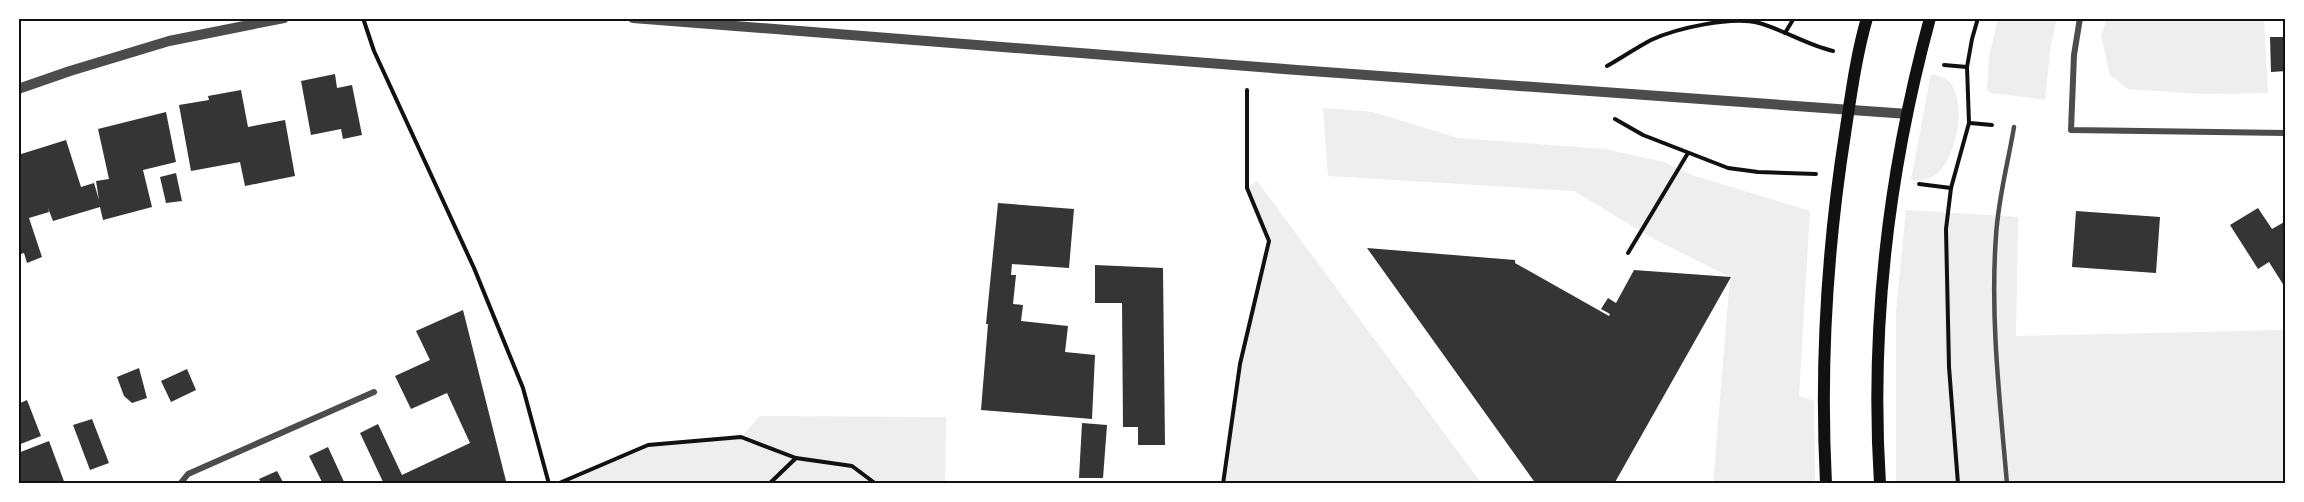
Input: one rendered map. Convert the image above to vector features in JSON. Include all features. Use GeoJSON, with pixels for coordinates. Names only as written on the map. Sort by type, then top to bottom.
{"type":"FeatureCollection","features":[{"type":"Feature","properties":{"kind":"main road"},"geometry":{"type":"LineString","coordinates":[[1826,484],[1826,322],[1835,198],[1857,57],[1867,18]]}},
{"type":"Feature","properties":{"kind":"main road"},"geometry":{"type":"LineString","coordinates":[[1880,484],[1878,339],[1882,282],[1895,182],[1930,18]]}},
{"type":"Feature","properties":{"kind":"street"},"geometry":{"type":"LineString","coordinates":[[18,89],[70,70],[169,41],[284,18]]}},
{"type":"Feature","properties":{"kind":"street"},"geometry":{"type":"LineString","coordinates":[[633,18],[1246,66],[1908,114]]}},
{"type":"Feature","properties":{"kind":"street"},"geometry":{"type":"LineString","coordinates":[[2080,18],[2074,55],[2071,130],[2286,133]]}},
{"type":"Feature","properties":{"kind":"street"},"geometry":{"type":"LineString","coordinates":[[180,484],[188,474],[374,392]]}},
{"type":"Feature","properties":{"kind":"lane"},"geometry":{"type":"LineString","coordinates":[[2007,484],[1999,397],[1995,284],[1996,234],[2014,127]]}},
{"type":"Feature","properties":{"kind":"path"},"geometry":{"type":"LineString","coordinates":[[363,18],[374,51],[474,268],[519,377],[549,484]]}},
{"type":"Feature","properties":{"kind":"path"},"geometry":{"type":"LineString","coordinates":[[1605,67],[1652,39],[1716,22],[1740,20],[1760,23],[1785,33],[1794,18]]}},
{"type":"Feature","properties":{"kind":"path"},"geometry":{"type":"LineString","coordinates":[[1958,484],[1949,367],[1946,229],[1951,188],[1969,123],[1967,67],[1978,18]]}},
{"type":"Feature","properties":{"kind":"path"},"geometry":{"type":"LineString","coordinates":[[1223,484],[1240,364],[1269,240],[1248,188],[1246,66]]}},
{"type":"Feature","properties":{"kind":"path"},"geometry":{"type":"LineString","coordinates":[[1614,118],[1643,135],[1728,168],[1758,172],[1838,175]]}},
{"type":"Feature","properties":{"kind":"path"},"geometry":{"type":"LineString","coordinates":[[1628,253],[1688,153]]}},
{"type":"Feature","properties":{"kind":"path"},"geometry":{"type":"LineString","coordinates":[[1895,182],[1951,188]]}},
{"type":"Feature","properties":{"kind":"path"},"geometry":{"type":"LineString","coordinates":[[557,484],[648,445],[741,437],[796,458],[852,466],[876,484]]}},
{"type":"Feature","properties":{"kind":"path"},"geometry":{"type":"LineString","coordinates":[[769,484],[796,458]]}},
{"type":"Feature","properties":{"kind":"shaded area"},"geometry":{"type":"Polygon","coordinates":[[[1998,18],[2057,18],[2051,44],[2045,100],[1991,93],[1987,90],[1989,57],[1998,18]]]}},
{"type":"Feature","properties":{"kind":"shaded area"},"geometry":{"type":"Polygon","coordinates":[[[2107,18],[2264,18],[2268,93],[2204,94],[2128,89],[2110,75],[2101,36],[2107,18]]]}},
{"type":"Feature","properties":{"kind":"shaded area"},"geometry":{"type":"Polygon","coordinates":[[[1931,74],[1947,80],[1956,94],[1957,133],[1942,169],[1934,176],[1923,180],[1911,180],[1931,74]]]}},
{"type":"Feature","properties":{"kind":"shaded area"},"geometry":{"type":"Polygon","coordinates":[[[1323,108],[1373,112],[1458,138],[1605,149],[1664,162],[1692,175],[1810,211],[1799,396],[1814,401],[1815,484],[1713,484],[1730,277],[1652,238],[1574,191],[1328,176],[1323,108]]]}},
{"type":"Feature","properties":{"kind":"shaded area"},"geometry":{"type":"Polygon","coordinates":[[[1257,181],[1482,484],[1223,484],[1240,364],[1269,241],[1247,188],[1257,181]]]}},
{"type":"Feature","properties":{"kind":"shaded area"},"geometry":{"type":"Polygon","coordinates":[[[1906,210],[2018,217],[2016,336],[2285,330],[2286,484],[1896,484],[1896,311],[1906,210]]]}},
{"type":"Feature","properties":{"kind":"shaded area"},"geometry":{"type":"Polygon","coordinates":[[[760,416],[946,417],[945,484],[557,484],[648,445],[741,437],[760,416]]]}},
{"type":"Feature","properties":{"kind":"building"},"geometry":{"type":"Polygon","coordinates":[[[2270,37],[2285,37],[2286,71],[2271,72],[2270,37]]]}},
{"type":"Feature","properties":{"kind":"building"},"geometry":{"type":"Polygon","coordinates":[[[335,74],[337,88],[352,85],[362,135],[343,139],[341,129],[311,135],[301,81],[335,74]]]}},
{"type":"Feature","properties":{"kind":"building"},"geometry":{"type":"Polygon","coordinates":[[[241,90],[248,127],[285,120],[295,176],[245,186],[240,162],[191,171],[179,105],[209,100],[208,96],[241,90]]]}},
{"type":"Feature","properties":{"kind":"building"},"geometry":{"type":"Polygon","coordinates":[[[166,112],[176,162],[143,170],[152,207],[103,220],[100,207],[53,221],[48,208],[49,212],[29,218],[42,257],[27,263],[24,253],[18,255],[18,155],[66,140],[81,187],[94,183],[99,200],[96,181],[109,179],[98,129],[166,112]]]}},
{"type":"Feature","properties":{"kind":"building"},"geometry":{"type":"Polygon","coordinates":[[[176,173],[182,201],[166,203],[160,177],[176,173]]]}},
{"type":"Feature","properties":{"kind":"building"},"geometry":{"type":"Polygon","coordinates":[[[998,203],[1074,209],[1069,268],[1012,264],[1011,275],[1016,275],[1013,304],[1023,305],[1021,321],[1068,326],[1065,352],[1095,355],[1092,419],[981,410],[988,324],[986,324],[998,203]]]}},
{"type":"Feature","properties":{"kind":"building"},"geometry":{"type":"Polygon","coordinates":[[[2258,208],[2272,229],[2286,221],[2286,289],[2269,262],[2258,269],[2230,225],[2258,208]]]}},
{"type":"Feature","properties":{"kind":"building"},"geometry":{"type":"Polygon","coordinates":[[[2076,211],[2160,217],[2156,273],[2072,267],[2076,211]]]}},
{"type":"Feature","properties":{"kind":"building"},"geometry":{"type":"Polygon","coordinates":[[[1367,248],[1515,260],[1515,263],[1609,316],[1610,314],[1601,309],[1608,298],[1616,303],[1634,270],[1731,277],[1614,484],[1536,484],[1367,248]]]}},
{"type":"Feature","properties":{"kind":"building"},"geometry":{"type":"Polygon","coordinates":[[[1095,265],[1163,268],[1165,445],[1138,445],[1138,427],[1123,427],[1122,303],[1095,303],[1095,265]]]}},
{"type":"Feature","properties":{"kind":"building"},"geometry":{"type":"Polygon","coordinates":[[[463,310],[506,481],[500,484],[384,484],[360,433],[378,424],[402,475],[470,443],[447,393],[411,409],[395,376],[430,360],[416,331],[463,310]]]}},
{"type":"Feature","properties":{"kind":"building"},"geometry":{"type":"Polygon","coordinates":[[[139,368],[147,398],[132,403],[124,396],[117,377],[139,368]]]}},
{"type":"Feature","properties":{"kind":"building"},"geometry":{"type":"Polygon","coordinates":[[[187,369],[196,390],[171,402],[161,381],[187,369]]]}},
{"type":"Feature","properties":{"kind":"building"},"geometry":{"type":"Polygon","coordinates":[[[27,400],[41,436],[18,445],[18,404],[27,400]]]}},
{"type":"Feature","properties":{"kind":"building"},"geometry":{"type":"Polygon","coordinates":[[[92,419],[109,463],[90,470],[73,425],[92,419]]]}},
{"type":"Feature","properties":{"kind":"building"},"geometry":{"type":"Polygon","coordinates":[[[1082,423],[1107,425],[1103,478],[1079,478],[1082,423]]]}},
{"type":"Feature","properties":{"kind":"building"},"geometry":{"type":"Polygon","coordinates":[[[49,441],[65,484],[18,484],[18,453],[49,441]]]}},
{"type":"Feature","properties":{"kind":"building"},"geometry":{"type":"Polygon","coordinates":[[[328,447],[345,484],[323,484],[309,456],[328,447]]]}},
{"type":"Feature","properties":{"kind":"building"},"geometry":{"type":"Polygon","coordinates":[[[277,471],[284,484],[262,484],[259,479],[277,471]]]}}]}
